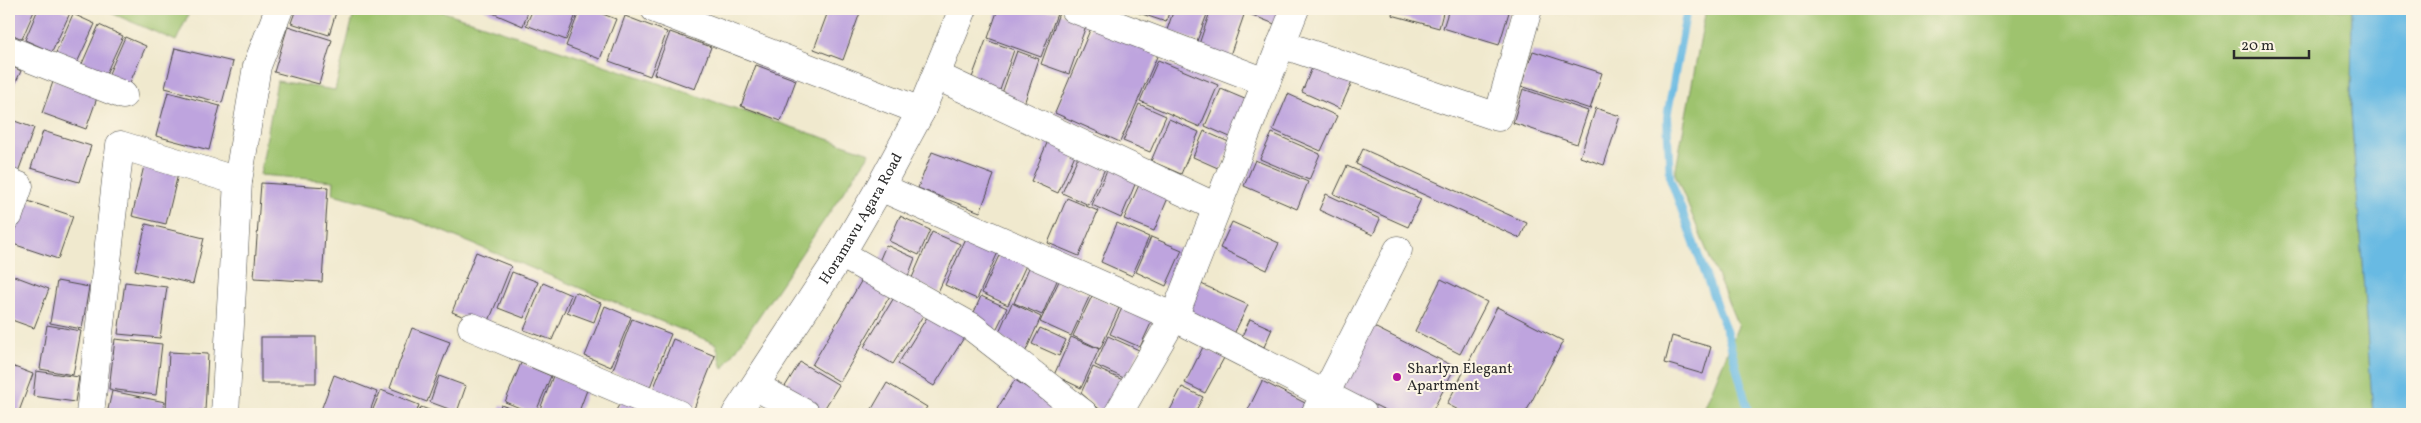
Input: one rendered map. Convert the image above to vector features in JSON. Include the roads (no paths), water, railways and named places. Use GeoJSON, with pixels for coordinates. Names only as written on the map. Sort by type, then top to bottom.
{"type":"FeatureCollection","features":[{"type":"Feature","properties":{"kind":"street"},"geometry":{"type":"LineString","coordinates":[[224,414],[238,181],[256,66],[279,9]]}},
{"type":"Feature","properties":{"kind":"street"},"geometry":{"type":"LineString","coordinates":[[654,9],[921,111]]}},
{"type":"Feature","properties":{"kind":"street","name":"Horamavu Agara Road"},"geometry":{"type":"LineString","coordinates":[[736,414],[841,254],[880,187],[921,111],[963,9]]}},
{"type":"Feature","properties":{"kind":"street"},"geometry":{"type":"LineString","coordinates":[[1074,9],[1266,82]]}},
{"type":"Feature","properties":{"kind":"street"},"geometry":{"type":"LineString","coordinates":[[1118,414],[1174,317],[1295,9]]}},
{"type":"Feature","properties":{"kind":"street"},"geometry":{"type":"LineString","coordinates":[[1281,44],[1498,117],[1528,9]]}},
{"type":"Feature","properties":{"kind":"street"},"geometry":{"type":"LineString","coordinates":[[9,50],[123,95]]}},
{"type":"Feature","properties":{"kind":"street"},"geometry":{"type":"LineString","coordinates":[[937,76],[1216,206]]}},
{"type":"Feature","properties":{"kind":"street"},"geometry":{"type":"LineString","coordinates":[[90,414],[120,145],[238,181]]}},
{"type":"Feature","properties":{"kind":"street"},"geometry":{"type":"LineString","coordinates":[[9,182],[19,186],[9,216]]}},
{"type":"Feature","properties":{"kind":"street"},"geometry":{"type":"LineString","coordinates":[[880,187],[1174,317],[1320,405],[1363,414]]}},
{"type":"Feature","properties":{"kind":"street"},"geometry":{"type":"LineString","coordinates":[[1320,405],[1398,250]]}},
{"type":"Feature","properties":{"kind":"street"},"geometry":{"type":"LineString","coordinates":[[841,254],[972,327],[1084,414]]}},
{"type":"Feature","properties":{"kind":"street"},"geometry":{"type":"LineString","coordinates":[[472,327],[678,414]]}},
{"type":"Feature","properties":{"kind":"street"},"geometry":{"type":"LineString","coordinates":[[755,386],[806,414]]}},
{"type":"Feature","properties":{"kind":"water"},"geometry":{"type":"Polygon","coordinates":[[[2352,9],[2412,9],[2412,414],[2373,414],[2351,111],[2352,9]]]}},
{"type":"Feature","properties":{"kind":"waterway"},"geometry":{"type":"LineString","coordinates":[[1687,9],[1667,117],[1670,178],[1728,336],[1749,414]]}},
{"type":"Feature","properties":{"kind":"place","name":"Sharlyn Elegant Apartment"},"geometry":{"type":"Point","coordinates":[1397,377]}}]}
